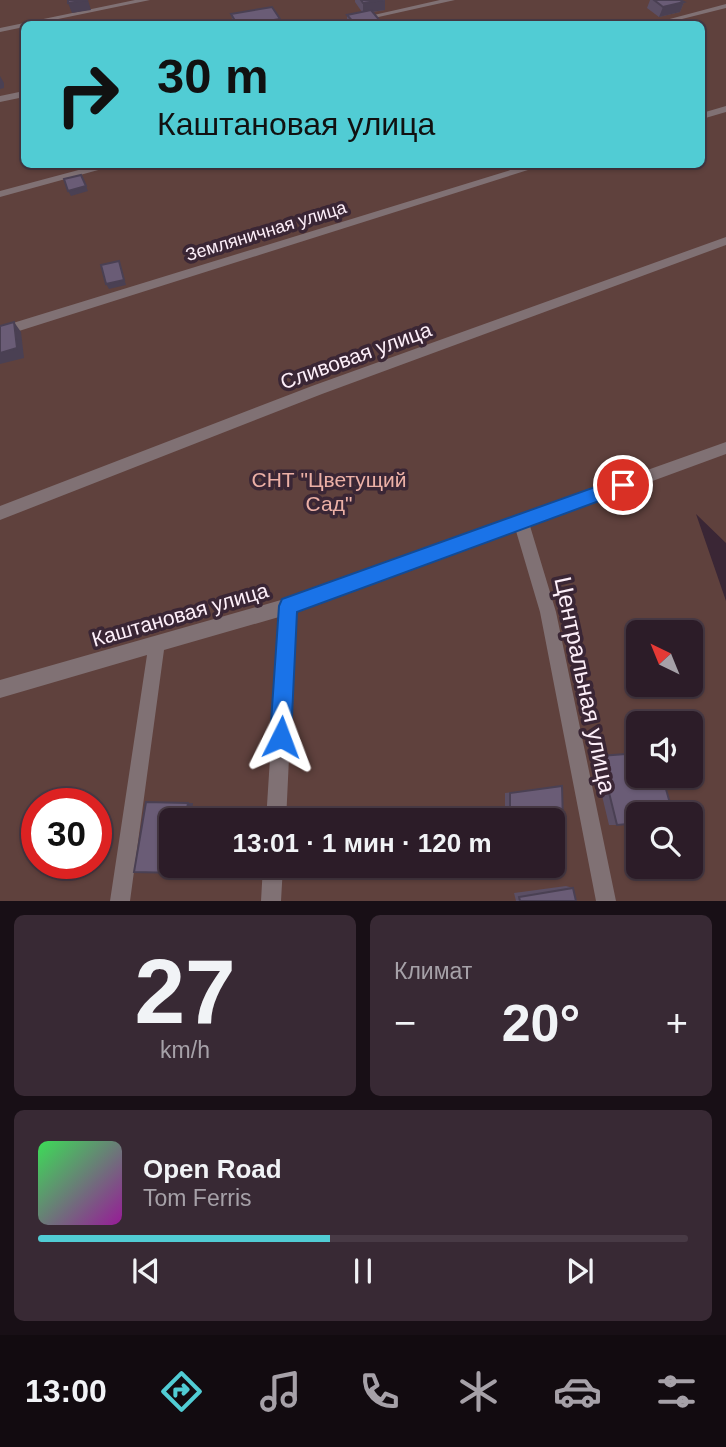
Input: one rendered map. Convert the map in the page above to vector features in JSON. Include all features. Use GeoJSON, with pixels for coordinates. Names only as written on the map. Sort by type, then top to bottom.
{"type":"FeatureCollection","features":[{"type":"Feature","properties":{"kind":"street"},"geometry":{"type":"LineString","coordinates":[[40,21],[146,0]]}},
{"type":"Feature","properties":{"kind":"street"},"geometry":{"type":"LineString","coordinates":[[352,21],[451,0]]}},
{"type":"Feature","properties":{"kind":"street"},"geometry":{"type":"LineString","coordinates":[[667,21],[726,6]]}},
{"type":"Feature","properties":{"kind":"street"},"geometry":{"type":"LineString","coordinates":[[0,30],[21,25]]}},
{"type":"Feature","properties":{"kind":"street"},"geometry":{"type":"LineString","coordinates":[[0,99],[21,95]]}},
{"type":"Feature","properties":{"kind":"street"},"geometry":{"type":"LineString","coordinates":[[705,115],[726,109]]}},
{"type":"Feature","properties":{"kind":"street"},"geometry":{"type":"LineString","coordinates":[[0,194],[100,168]]}},
{"type":"Feature","properties":{"kind":"street","name":"Земляничная улица"},"geometry":{"type":"LineString","coordinates":[[0,332],[529,168]]}},
{"type":"Feature","properties":{"kind":"street","name":"Сливовая улица"},"geometry":{"type":"LineString","coordinates":[[0,513],[317,390],[726,241]]}},
{"type":"Feature","properties":{"kind":"street","name":"Каштановая улица"},"geometry":{"type":"LineString","coordinates":[[0,689],[288,606],[726,448]]}},
{"type":"Feature","properties":{"kind":"street","name":"Центральная улица"},"geometry":{"type":"LineString","coordinates":[[521,521],[548,612],[606,901]]}},
{"type":"Feature","properties":{"kind":"street"},"geometry":{"type":"LineString","coordinates":[[277,808],[288,606]]}},
{"type":"Feature","properties":{"kind":"street"},"geometry":{"type":"LineString","coordinates":[[120,901],[157,643]]}},
{"type":"Feature","properties":{"kind":"street"},"geometry":{"type":"LineString","coordinates":[[271,901],[272,878]]}},
{"type":"Feature","properties":{"kind":"green space","name":"СНТ \"Цветущий Сад\""},"geometry":{"type":"Polygon","coordinates":[[[0,0],[726,0],[726,543],[696,514],[726,601],[726,901],[0,901],[0,0]]]}},
{"type":"Feature","properties":{"kind":"building"},"geometry":{"type":"Polygon","coordinates":[[[361,0],[383,0],[363,3],[361,0]]]}},
{"type":"Feature","properties":{"kind":"building"},"geometry":{"type":"Polygon","coordinates":[[[654,0],[680,0],[684,2],[663,7],[654,0]]]}},
{"type":"Feature","properties":{"kind":"building"},"geometry":{"type":"Polygon","coordinates":[[[272,7],[280,19],[235,21],[231,14],[272,7]]]}},
{"type":"Feature","properties":{"kind":"building"},"geometry":{"type":"Polygon","coordinates":[[[371,10],[380,21],[352,21],[347,15],[371,10]]]}},
{"type":"Feature","properties":{"kind":"building"},"geometry":{"type":"Polygon","coordinates":[[[81,175],[86,186],[68,191],[64,179],[81,175]]]}},
{"type":"Feature","properties":{"kind":"building"},"geometry":{"type":"Polygon","coordinates":[[[119,261],[124,280],[106,284],[101,265],[119,261]]]}},
{"type":"Feature","properties":{"kind":"building"},"geometry":{"type":"Polygon","coordinates":[[[14,322],[17,348],[0,353],[0,326],[14,322]]]}},
{"type":"Feature","properties":{"kind":"building"},"geometry":{"type":"Polygon","coordinates":[[[626,754],[626,788],[666,788],[670,802],[626,802],[626,824],[617,825],[600,756],[626,754]]]}},
{"type":"Feature","properties":{"kind":"building"},"geometry":{"type":"Polygon","coordinates":[[[562,786],[563,808],[510,808],[510,793],[562,786]]]}},
{"type":"Feature","properties":{"kind":"building"},"geometry":{"type":"Polygon","coordinates":[[[146,802],[188,803],[187,808],[159,808],[159,873],[134,872],[146,802]]]}},
{"type":"Feature","properties":{"kind":"building"},"geometry":{"type":"Polygon","coordinates":[[[573,888],[576,901],[520,901],[519,897],[573,888]]]}},
{"type":"Feature","properties":{"kind":"route"},"geometry":{"type":"LineString","coordinates":[[281,737],[288,606],[623,485]]}}]}
